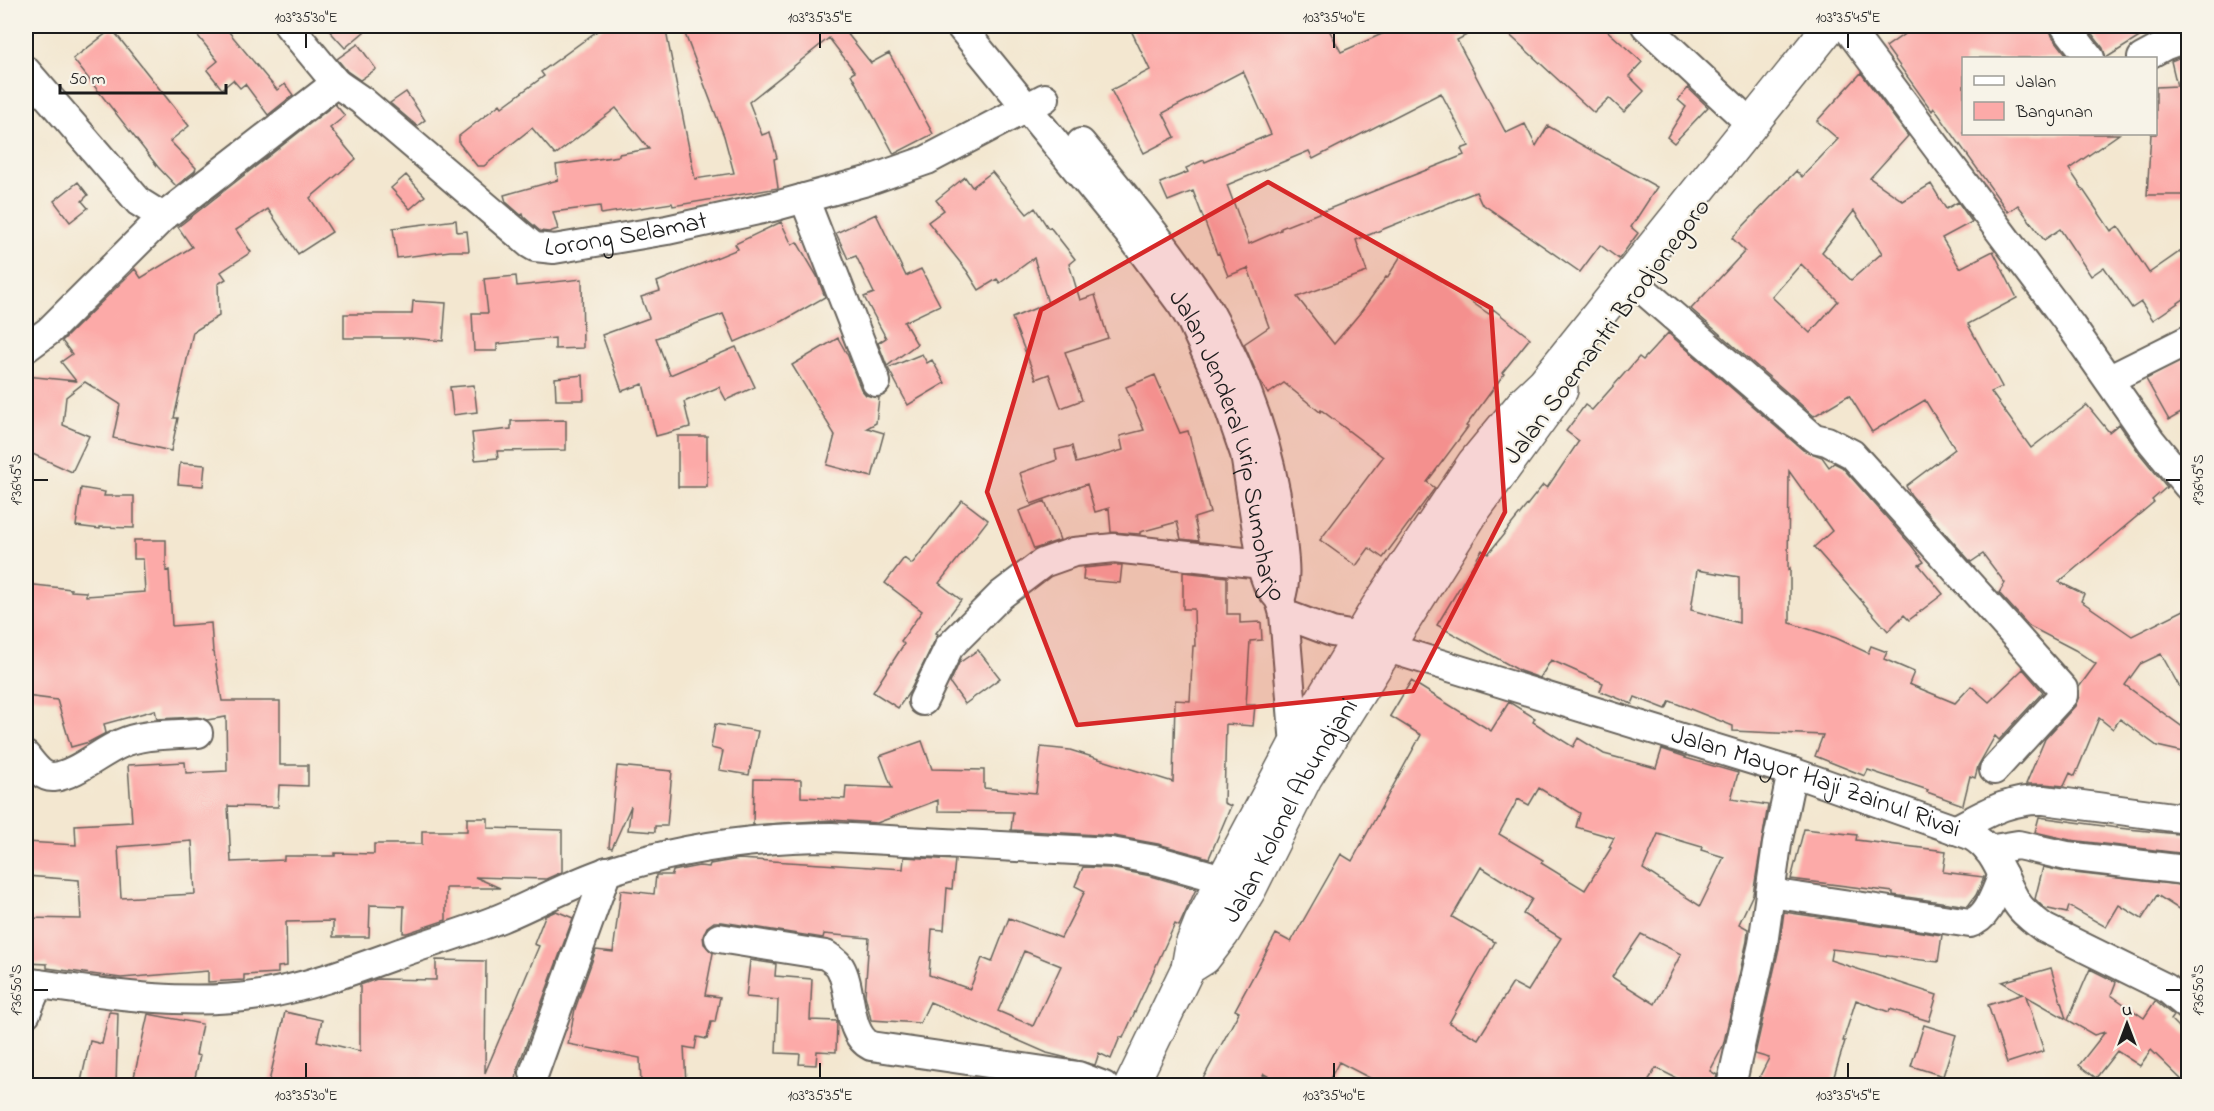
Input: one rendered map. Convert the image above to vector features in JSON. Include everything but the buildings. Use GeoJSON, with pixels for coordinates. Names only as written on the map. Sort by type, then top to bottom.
{"type":"FeatureCollection","features":[{"type":"Feature","properties":{"kind":"main road","name":"Jalan Soemantri Brodjonegoro"},"geometry":{"type":"LineString","coordinates":[[1375,642],[1396,578],[1474,464],[1526,400],[1544,383],[1747,135],[1830,26]]}},
{"type":"Feature","properties":{"kind":"main road","name":"Jalan Soemantri Brodjonegoro"},"geometry":{"type":"LineString","coordinates":[[1375,642],[1547,408],[1641,288],[1747,135],[1844,26]]}},
{"type":"Feature","properties":{"kind":"main road","name":"Jalan Kolonel Abundjani"},"geometry":{"type":"LineString","coordinates":[[1131,1086],[1188,968],[1192,945],[1223,879],[1295,746],[1375,642]]}},
{"type":"Feature","properties":{"kind":"main road","name":"Jalan Kolonel Abundjani"},"geometry":{"type":"LineString","coordinates":[[1188,968],[1204,958],[1223,933],[1249,890],[1375,642]]}},
{"type":"Feature","properties":{"kind":"street","name":"Lorong Selamat"},"geometry":{"type":"LineString","coordinates":[[289,26],[336,83],[361,100],[535,247],[554,249],[667,230],[867,181],[927,160],[1036,103]]}},
{"type":"Feature","properties":{"kind":"street","name":"Jalan Jenderal Urip Sumoharjo"},"geometry":{"type":"LineString","coordinates":[[960,26],[1036,103],[1148,224],[1199,296],[1221,334],[1258,424],[1270,467],[1285,572],[1282,607]]}},
{"type":"Feature","properties":{"kind":"street","name":"Jalan Jenderal Urip Sumoharjo"},"geometry":{"type":"LineString","coordinates":[[986,26],[1036,103],[1192,322],[1221,385],[1245,454],[1262,564],[1268,585],[1282,607]]}},
{"type":"Feature","properties":{"kind":"street"},"geometry":{"type":"LineString","coordinates":[[1646,26],[1747,135]]}},
{"type":"Feature","properties":{"kind":"street"},"geometry":{"type":"LineString","coordinates":[[1844,26],[2110,379],[2151,441],[2188,486]]}},
{"type":"Feature","properties":{"kind":"street"},"geometry":{"type":"LineString","coordinates":[[2065,26],[2089,57]]}},
{"type":"Feature","properties":{"kind":"street"},"geometry":{"type":"LineString","coordinates":[[2144,57],[2166,45],[2188,38]]}},
{"type":"Feature","properties":{"kind":"street"},"geometry":{"type":"LineString","coordinates":[[26,71],[139,202],[163,217]]}},
{"type":"Feature","properties":{"kind":"street"},"geometry":{"type":"LineString","coordinates":[[26,348],[49,331],[163,217],[336,83]]}},
{"type":"Feature","properties":{"kind":"street"},"geometry":{"type":"LineString","coordinates":[[804,198],[876,382]]}},
{"type":"Feature","properties":{"kind":"street"},"geometry":{"type":"LineString","coordinates":[[1641,288],[1814,438],[1827,441],[1852,454],[2063,689],[2063,695],[1994,770]]}},
{"type":"Feature","properties":{"kind":"street"},"geometry":{"type":"LineString","coordinates":[[2110,379],[2188,340]]}},
{"type":"Feature","properties":{"kind":"street"},"geometry":{"type":"LineString","coordinates":[[923,701],[949,647],[1001,595],[1043,564],[1074,552],[1114,548],[1262,564]]}},
{"type":"Feature","properties":{"kind":"street"},"geometry":{"type":"LineString","coordinates":[[1282,607],[1295,746],[1305,778]]}},
{"type":"Feature","properties":{"kind":"street","name":"Jalan Mayor Haji Zainul Rivai"},"geometry":{"type":"LineString","coordinates":[[1282,607],[1332,632],[1375,642],[1792,772],[1977,838],[1995,858],[2018,905],[2044,928],[2166,988],[2187,1003]]}},
{"type":"Feature","properties":{"kind":"street"},"geometry":{"type":"LineString","coordinates":[[26,756],[44,775],[54,777],[70,772],[121,743],[134,739],[198,733]]}},
{"type":"Feature","properties":{"kind":"street"},"geometry":{"type":"LineString","coordinates":[[1731,1086],[1763,944],[1777,844],[1792,772]]}},
{"type":"Feature","properties":{"kind":"street"},"geometry":{"type":"LineString","coordinates":[[1956,830],[1994,808],[2026,800],[2044,800],[2188,819]]}},
{"type":"Feature","properties":{"kind":"street"},"geometry":{"type":"LineString","coordinates":[[26,1013],[32,983],[100,993],[220,999],[261,995],[315,983],[500,918],[607,871],[672,853],[788,837],[832,837],[1111,852],[1155,860],[1223,879]]}},
{"type":"Feature","properties":{"kind":"street"},"geometry":{"type":"LineString","coordinates":[[1988,849],[2018,845],[2067,856],[2185,870]]}},
{"type":"Feature","properties":{"kind":"street"},"geometry":{"type":"LineString","coordinates":[[534,1073],[607,871]]}},
{"type":"Feature","properties":{"kind":"street"},"geometry":{"type":"LineString","coordinates":[[1770,893],[1970,923],[1978,920],[1985,912],[2003,874]]}},
{"type":"Feature","properties":{"kind":"street"},"geometry":{"type":"LineString","coordinates":[[719,938],[826,955],[840,966],[861,1040],[871,1046],[1078,1076],[1104,1086]]}},
{"type":"Feature","properties":{"kind":"highlighted area"},"geometry":{"type":"Polygon","coordinates":[[[1268,182],[1491,308],[1505,512],[1413,691],[1077,725],[987,492],[1041,310],[1268,182]]]}}]}
